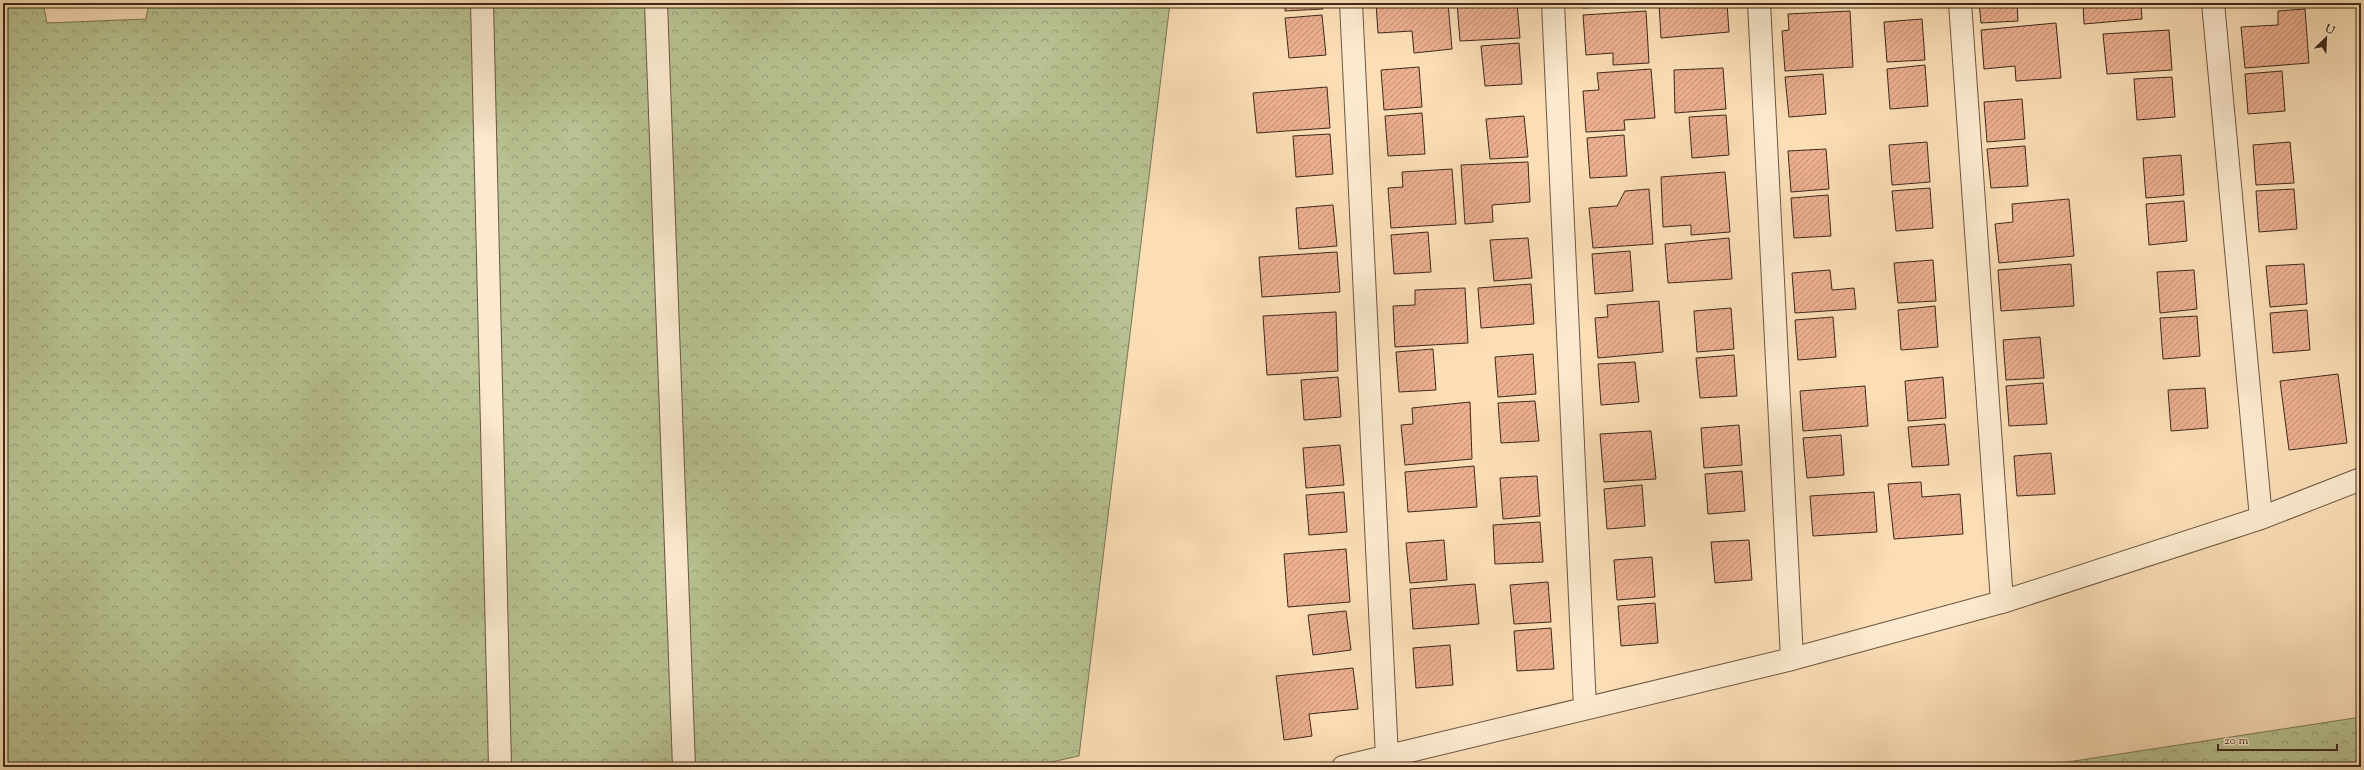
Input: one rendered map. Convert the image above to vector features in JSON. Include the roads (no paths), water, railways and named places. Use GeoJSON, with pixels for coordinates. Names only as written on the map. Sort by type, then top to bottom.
{"type":"FeatureCollection","features":[{"type":"Feature","properties":{"kind":"street"},"geometry":{"type":"LineString","coordinates":[[482,3],[500,767]]}},
{"type":"Feature","properties":{"kind":"street"},"geometry":{"type":"LineString","coordinates":[[656,3],[684,767]]}},
{"type":"Feature","properties":{"kind":"street"},"geometry":{"type":"LineString","coordinates":[[1351,3],[1387,757]]}},
{"type":"Feature","properties":{"kind":"street"},"geometry":{"type":"LineString","coordinates":[[1553,3],[1586,708]]}},
{"type":"Feature","properties":{"kind":"street"},"geometry":{"type":"LineString","coordinates":[[1759,3],[1792,659]]}},
{"type":"Feature","properties":{"kind":"street"},"geometry":{"type":"LineString","coordinates":[[1960,3],[2002,602]]}},
{"type":"Feature","properties":{"kind":"street"},"geometry":{"type":"LineString","coordinates":[[2213,3],[2261,518]]}},
{"type":"Feature","properties":{"kind":"street"},"geometry":{"type":"LineString","coordinates":[[1343,767],[1792,659],[2002,602],[2261,518],[2361,479]]}}]}
